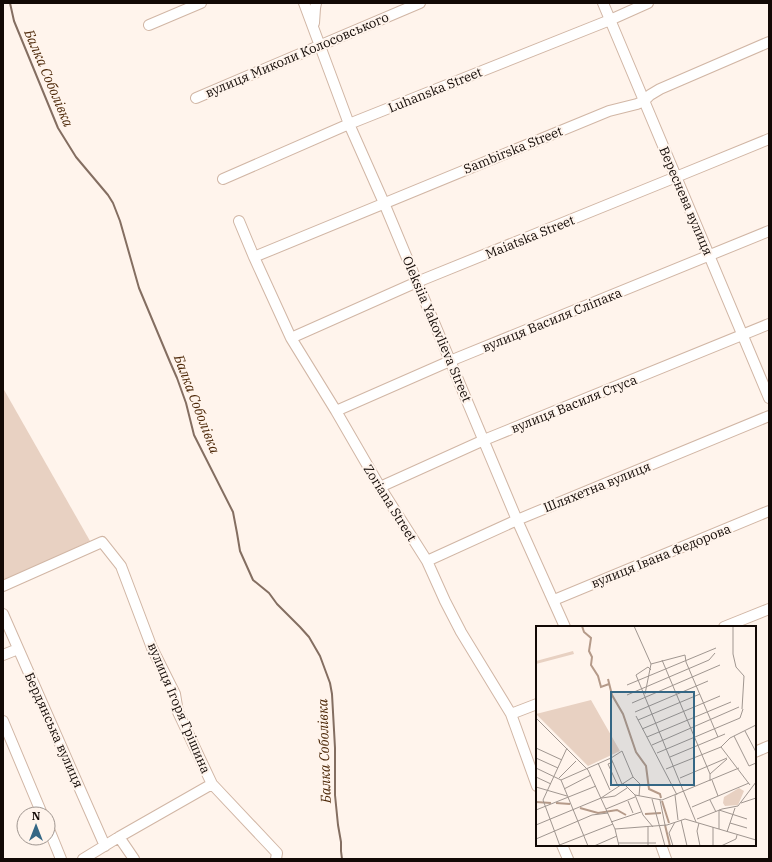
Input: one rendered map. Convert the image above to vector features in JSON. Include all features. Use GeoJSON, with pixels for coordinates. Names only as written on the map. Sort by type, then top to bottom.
{"type":"FeatureCollection","features":[{"type":"Feature","properties":{"kind":"street"},"geometry":{"type":"LineString","coordinates":[[149,25],[200,3]]}},
{"type":"Feature","properties":{"kind":"street","name":"Oleksiia Yakovlieva Street"},"geometry":{"type":"LineString","coordinates":[[304,3],[349,124],[384,203],[517,520],[565,626]]}},
{"type":"Feature","properties":{"kind":"street"},"geometry":{"type":"LineString","coordinates":[[314,30],[314,8],[316,3]]}},
{"type":"Feature","properties":{"kind":"street","name":"вулиця Миколи Колосовського"},"geometry":{"type":"LineString","coordinates":[[196,98],[420,3]]}},
{"type":"Feature","properties":{"kind":"street","name":"Вереснева вулиця"},"geometry":{"type":"LineString","coordinates":[[603,3],[769,398]]}},
{"type":"Feature","properties":{"kind":"street","name":"Luhanska Street"},"geometry":{"type":"LineString","coordinates":[[223,179],[349,124],[610,20],[648,3]]}},
{"type":"Feature","properties":{"kind":"street","name":"Sambirska Street"},"geometry":{"type":"LineString","coordinates":[[254,257],[609,111],[637,104],[644,101],[660,89],[769,42]]}},
{"type":"Feature","properties":{"kind":"street","name":"Maiatska Street"},"geometry":{"type":"LineString","coordinates":[[291,338],[417,282],[769,139]]}},
{"type":"Feature","properties":{"kind":"street","name":"Zoriana Street"},"geometry":{"type":"LineString","coordinates":[[239,221],[291,338],[380,487],[427,562],[448,607],[511,714],[536,783]]}},
{"type":"Feature","properties":{"kind":"street","name":"вулиця Василя Сліпака"},"geometry":{"type":"LineString","coordinates":[[336,411],[450,361],[709,256],[769,230]]}},
{"type":"Feature","properties":{"kind":"street","name":"вулиця Василя Стуса"},"geometry":{"type":"LineString","coordinates":[[380,487],[484,440],[769,324]]}},
{"type":"Feature","properties":{"kind":"street","name":"Шляхетна вулиця"},"geometry":{"type":"LineString","coordinates":[[427,562],[517,520],[769,416]]}},
{"type":"Feature","properties":{"kind":"street","name":"вулиця Івана Федорова"},"geometry":{"type":"LineString","coordinates":[[554,600],[769,511]]}},
{"type":"Feature","properties":{"kind":"street","name":"вулиця Ігоря Грішина"},"geometry":{"type":"LineString","coordinates":[[3,586],[102,542],[121,566],[152,648],[175,694],[178,712],[212,784],[277,853],[276,859]]}},
{"type":"Feature","properties":{"kind":"street"},"geometry":{"type":"LineString","coordinates":[[726,626],[769,609]]}},
{"type":"Feature","properties":{"kind":"street","name":"Бердянська вулиця"},"geometry":{"type":"LineString","coordinates":[[3,614],[105,846]]}},
{"type":"Feature","properties":{"kind":"street"},"geometry":{"type":"LineString","coordinates":[[3,655],[18,649]]}},
{"type":"Feature","properties":{"kind":"street"},"geometry":{"type":"LineString","coordinates":[[511,714],[536,704]]}},
{"type":"Feature","properties":{"kind":"street"},"geometry":{"type":"LineString","coordinates":[[3,721],[39,806]]}},
{"type":"Feature","properties":{"kind":"street"},"geometry":{"type":"LineString","coordinates":[[756,752],[769,746]]}},
{"type":"Feature","properties":{"kind":"street"},"geometry":{"type":"LineString","coordinates":[[84,859],[119,837],[212,784]]}},
{"type":"Feature","properties":{"kind":"street"},"geometry":{"type":"LineString","coordinates":[[119,837],[134,859]]}},
{"type":"Feature","properties":{"kind":"street"},"geometry":{"type":"LineString","coordinates":[[56,846],[61,859]]}},
{"type":"Feature","properties":{"kind":"street"},"geometry":{"type":"LineString","coordinates":[[562,846],[568,859]]}},
{"type":"Feature","properties":{"kind":"street"},"geometry":{"type":"LineString","coordinates":[[661,846],[666,859]]}},
{"type":"Feature","properties":{"kind":"shaded area"},"geometry":{"type":"Polygon","coordinates":[[[3,388],[90,541],[3,582],[3,388]]]}},
{"type":"Feature","properties":{"kind":"waterway","name":"Балка Соболівка"},"geometry":{"type":"LineString","coordinates":[[10,3],[14,21],[58,128],[76,157],[113,203],[120,221],[139,288],[177,378],[186,403],[194,435],[233,512],[240,551],[253,580],[269,593],[277,604],[309,637],[320,656],[330,683],[332,694],[335,748],[335,795],[342,859]]}}]}
